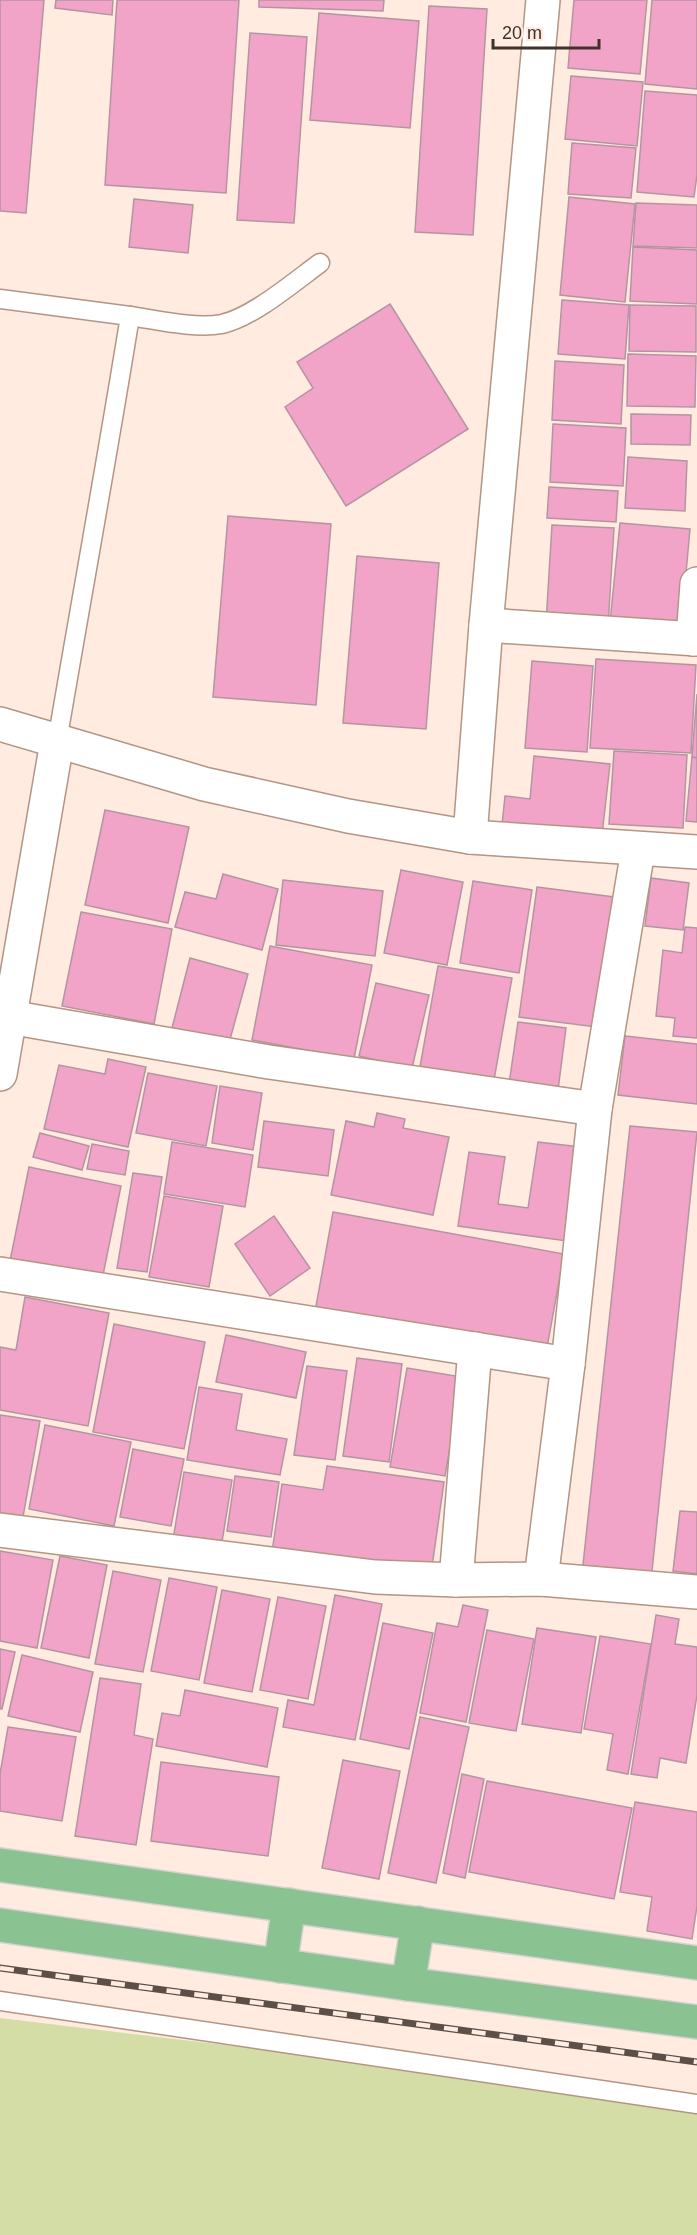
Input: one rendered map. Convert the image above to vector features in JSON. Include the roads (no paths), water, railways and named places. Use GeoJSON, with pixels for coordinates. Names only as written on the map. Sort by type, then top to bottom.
{"type":"FeatureCollection","features":[{"type":"Feature","properties":{"kind":"highway"},"geometry":{"type":"LineString","coordinates":[[0,1865],[697,1963]]}},
{"type":"Feature","properties":{"kind":"highway"},"geometry":{"type":"LineString","coordinates":[[280,1966],[289,1905]]}},
{"type":"Feature","properties":{"kind":"highway"},"geometry":{"type":"LineString","coordinates":[[408,1984],[418,1923]]}},
{"type":"Feature","properties":{"kind":"highway"},"geometry":{"type":"LineString","coordinates":[[0,1925],[408,1984],[697,2022]]}},
{"type":"Feature","properties":{"kind":"street"},"geometry":{"type":"LineString","coordinates":[[470,837],[486,625],[543,0]]}},
{"type":"Feature","properties":{"kind":"street"},"geometry":{"type":"LineString","coordinates":[[486,625],[695,639],[697,584]]}},
{"type":"Feature","properties":{"kind":"street"},"geometry":{"type":"LineString","coordinates":[[0,724],[215,787],[348,816],[470,837],[638,850],[697,852]]}},
{"type":"Feature","properties":{"kind":"street"},"geometry":{"type":"LineString","coordinates":[[0,1074],[57,742]]}},
{"type":"Feature","properties":{"kind":"street"},"geometry":{"type":"LineString","coordinates":[[542,1579],[595,1109],[638,850]]}},
{"type":"Feature","properties":{"kind":"street"},"geometry":{"type":"LineString","coordinates":[[9,1017],[269,1062],[595,1109]]}},
{"type":"Feature","properties":{"kind":"street"},"geometry":{"type":"LineString","coordinates":[[0,1274],[568,1364]]}},
{"type":"Feature","properties":{"kind":"street"},"geometry":{"type":"LineString","coordinates":[[456,1580],[475,1348]]}},
{"type":"Feature","properties":{"kind":"street"},"geometry":{"type":"LineString","coordinates":[[0,1530],[375,1577],[456,1580],[542,1579],[697,1592]]}},
{"type":"Feature","properties":{"kind":"lane"},"geometry":{"type":"LineString","coordinates":[[0,299],[200,325],[222,324],[245,315],[320,263]]}},
{"type":"Feature","properties":{"kind":"lane"},"geometry":{"type":"LineString","coordinates":[[57,742],[106,469],[130,316]]}},
{"type":"Feature","properties":{"kind":"lane"},"geometry":{"type":"LineString","coordinates":[[0,2001],[697,2104]]}},
{"type":"Feature","properties":{"kind":"railway"},"geometry":{"type":"LineString","coordinates":[[0,1968],[697,2062]]}}]}
